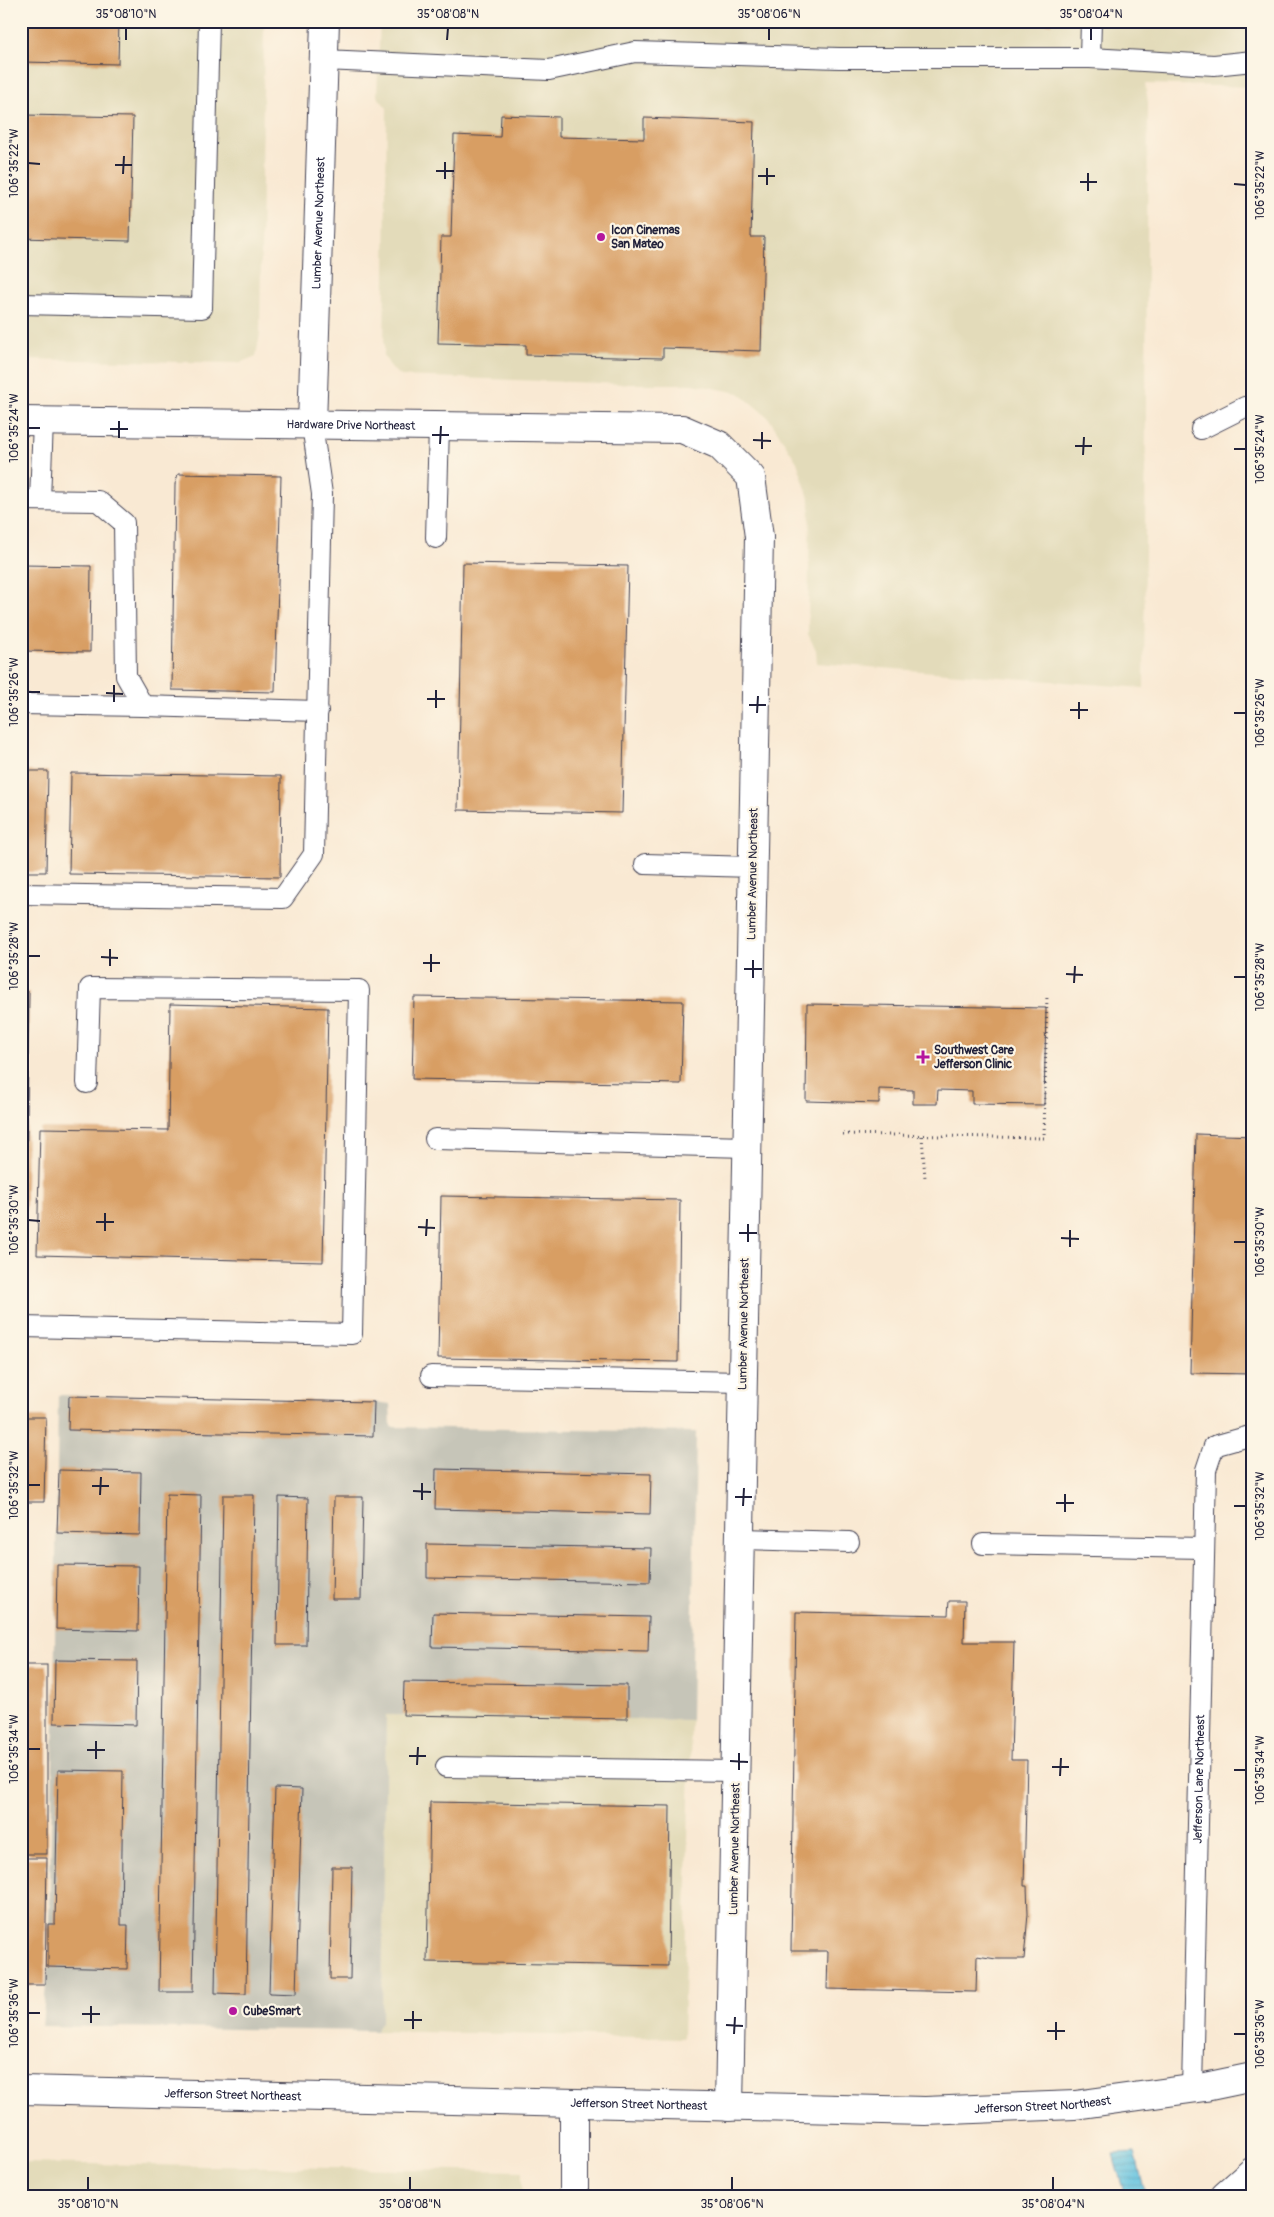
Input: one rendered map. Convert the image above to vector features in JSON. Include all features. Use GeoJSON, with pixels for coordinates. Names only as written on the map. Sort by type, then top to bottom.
{"type":"FeatureCollection","features":[{"type":"Feature","properties":{"kind":"street","name":"Lumber Avenue Northeast"},"geometry":{"type":"LineString","coordinates":[[312,425],[325,21]]}},
{"type":"Feature","properties":{"kind":"street","name":"Hardware Drive Northeast"},"geometry":{"type":"LineString","coordinates":[[32,421],[682,429]]}},
{"type":"Feature","properties":{"kind":"street","name":"Lumber Avenue Northeast"},"geometry":{"type":"LineString","coordinates":[[682,429],[719,444],[751,477],[759,538],[730,2107]]}},
{"type":"Feature","properties":{"kind":"street","name":"Jefferson Street Northeast"},"geometry":{"type":"LineString","coordinates":[[21,2090],[925,2111],[1075,2105],[1192,2089],[1253,2077]]}},
{"type":"Feature","properties":{"kind":"street"},"geometry":{"type":"LineString","coordinates":[[574,2104],[574,2196]]}},
{"type":"Feature","properties":{"kind":"street"},"geometry":{"type":"LineString","coordinates":[[1225,2196],[1253,2171]]}},
{"type":"Feature","properties":{"kind":"lane"},"geometry":{"type":"LineString","coordinates":[[21,304],[202,308],[209,21]]}},
{"type":"Feature","properties":{"kind":"lane"},"geometry":{"type":"LineString","coordinates":[[1090,58],[1091,21]]}},
{"type":"Feature","properties":{"kind":"lane"},"geometry":{"type":"LineString","coordinates":[[324,60],[549,70],[635,52],[839,58],[1090,58],[1214,64],[1253,61]]}},
{"type":"Feature","properties":{"kind":"lane"},"geometry":{"type":"LineString","coordinates":[[1201,429],[1245,407],[1253,406]]}},
{"type":"Feature","properties":{"kind":"lane"},"geometry":{"type":"LineString","coordinates":[[32,421],[30,500],[98,501],[124,523],[126,676],[143,706]]}},
{"type":"Feature","properties":{"kind":"lane"},"geometry":{"type":"LineString","coordinates":[[21,894],[283,898],[314,854],[322,494],[312,425]]}},
{"type":"Feature","properties":{"kind":"lane"},"geometry":{"type":"LineString","coordinates":[[436,538],[439,426]]}},
{"type":"Feature","properties":{"kind":"lane"},"geometry":{"type":"LineString","coordinates":[[21,704],[318,711]]}},
{"type":"Feature","properties":{"kind":"lane"},"geometry":{"type":"LineString","coordinates":[[645,864],[753,867]]}},
{"type":"Feature","properties":{"kind":"lane"},"geometry":{"type":"LineString","coordinates":[[21,1327],[352,1334],[359,990],[90,988],[87,1083]]}},
{"type":"Feature","properties":{"kind":"lane"},"geometry":{"type":"LineString","coordinates":[[435,1139],[747,1147]]}},
{"type":"Feature","properties":{"kind":"lane"},"geometry":{"type":"LineString","coordinates":[[431,1376],[743,1382]]}},
{"type":"Feature","properties":{"kind":"lane","name":"Jefferson Lane Northeast"},"geometry":{"type":"LineString","coordinates":[[1192,2089],[1206,1470],[1214,1446],[1253,1435]]}},
{"type":"Feature","properties":{"kind":"lane"},"geometry":{"type":"LineString","coordinates":[[740,1539],[849,1542]]}},
{"type":"Feature","properties":{"kind":"lane"},"geometry":{"type":"LineString","coordinates":[[983,1544],[1204,1548]]}},
{"type":"Feature","properties":{"kind":"lane"},"geometry":{"type":"LineString","coordinates":[[446,1767],[736,1771]]}},
{"type":"Feature","properties":{"kind":"path"},"geometry":{"type":"LineString","coordinates":[[843,1134],[1044,1138],[1046,994]]}},
{"type":"Feature","properties":{"kind":"path"},"geometry":{"type":"LineString","coordinates":[[922,1136],[925,1178]]}},
{"type":"Feature","properties":{"kind":"shaded area"},"geometry":{"type":"Polygon","coordinates":[[[21,21],[264,21],[260,333],[256,356],[239,363],[21,359],[21,21]]]}},
{"type":"Feature","properties":{"kind":"shaded area"},"geometry":{"type":"Polygon","coordinates":[[[380,21],[1253,21],[1253,87],[1145,84],[1148,102],[1144,688],[817,663],[816,650],[808,634],[810,501],[797,462],[768,417],[739,393],[693,384],[627,384],[401,376],[392,369],[384,356],[387,108],[377,96],[380,21]]]}},
{"type":"Feature","properties":{"kind":"shaded area"},"geometry":{"type":"Polygon","coordinates":[[[58,1395],[374,1402],[390,1404],[391,1427],[696,1432],[691,1720],[386,1715],[382,2022],[376,2031],[42,2026],[48,1967],[54,1723],[58,1395]]]}},
{"type":"Feature","properties":{"kind":"shaded area"},"geometry":{"type":"Polygon","coordinates":[[[386,1715],[691,1720],[683,2038],[376,2031],[382,2022],[386,1715]]]}},
{"type":"Feature","properties":{"kind":"shaded area"},"geometry":{"type":"Polygon","coordinates":[[[21,2163],[522,2171],[522,2196],[21,2196],[21,2163]]]}},
{"type":"Feature","properties":{"kind":"water"},"geometry":{"type":"Polygon","coordinates":[[[1135,2153],[1146,2196],[1125,2196],[1113,2154],[1135,2153]]]}},
{"type":"Feature","properties":{"kind":"building"},"geometry":{"type":"Polygon","coordinates":[[[21,21],[119,21],[118,64],[21,62],[21,21]]]}},
{"type":"Feature","properties":{"kind":"building"},"geometry":{"type":"Polygon","coordinates":[[[720,21],[1051,21],[1051,24],[720,23],[720,21]]]}},
{"type":"Feature","properties":{"kind":"building"},"geometry":{"type":"Polygon","coordinates":[[[24,115],[133,117],[130,241],[21,238],[24,115]]]}},
{"type":"Feature","properties":{"kind":"building","name":"Icon Cinemas San Mateo"},"geometry":{"type":"Polygon","coordinates":[[[501,115],[559,117],[559,137],[644,139],[644,118],[754,122],[751,237],[764,237],[761,351],[663,348],[663,358],[526,355],[526,345],[438,343],[441,237],[451,237],[454,135],[500,137],[501,115]]]}},
{"type":"Feature","properties":{"kind":"building"},"geometry":{"type":"Polygon","coordinates":[[[178,474],[281,476],[275,692],[172,690],[175,484],[178,474]]]}},
{"type":"Feature","properties":{"kind":"building"},"geometry":{"type":"Polygon","coordinates":[[[463,563],[628,566],[622,813],[458,810],[463,563]]]}},
{"type":"Feature","properties":{"kind":"building"},"geometry":{"type":"Polygon","coordinates":[[[21,565],[91,566],[90,652],[21,651],[21,565]]]}},
{"type":"Feature","properties":{"kind":"building"},"geometry":{"type":"Polygon","coordinates":[[[21,771],[48,771],[46,872],[21,872],[21,771]]]}},
{"type":"Feature","properties":{"kind":"building"},"geometry":{"type":"Polygon","coordinates":[[[71,773],[281,776],[280,877],[69,874],[71,773]]]}},
{"type":"Feature","properties":{"kind":"building"},"geometry":{"type":"Polygon","coordinates":[[[21,992],[29,992],[25,1258],[21,1258],[21,992]]]}},
{"type":"Feature","properties":{"kind":"building"},"geometry":{"type":"Polygon","coordinates":[[[414,997],[683,1001],[681,1084],[412,1079],[414,997]]]}},
{"type":"Feature","properties":{"kind":"building"},"geometry":{"type":"Polygon","coordinates":[[[170,1004],[328,1008],[323,1262],[37,1255],[40,1128],[168,1130],[170,1004]]]}},
{"type":"Feature","properties":{"kind":"building"},"geometry":{"type":"Polygon","coordinates":[[[807,1004],[1046,1008],[1044,1105],[972,1104],[972,1091],[938,1090],[937,1104],[913,1104],[913,1090],[879,1089],[879,1103],[806,1101],[807,1004]]]}},
{"type":"Feature","properties":{"kind":"building"},"geometry":{"type":"Polygon","coordinates":[[[1196,1134],[1253,1136],[1253,1374],[1190,1373],[1196,1134]]]}},
{"type":"Feature","properties":{"kind":"building"},"geometry":{"type":"Polygon","coordinates":[[[441,1196],[680,1200],[678,1362],[438,1358],[441,1196]]]}},
{"type":"Feature","properties":{"kind":"building"},"geometry":{"type":"Polygon","coordinates":[[[69,1396],[374,1402],[373,1436],[68,1430],[69,1396]]]}},
{"type":"Feature","properties":{"kind":"building"},"geometry":{"type":"Polygon","coordinates":[[[21,1417],[46,1417],[44,1502],[21,1502],[21,1417]]]}},
{"type":"Feature","properties":{"kind":"building"},"geometry":{"type":"Polygon","coordinates":[[[436,1469],[651,1474],[650,1514],[435,1509],[436,1469]]]}},
{"type":"Feature","properties":{"kind":"building"},"geometry":{"type":"Polygon","coordinates":[[[59,1470],[141,1472],[140,1535],[57,1533],[59,1470]]]}},
{"type":"Feature","properties":{"kind":"building"},"geometry":{"type":"Polygon","coordinates":[[[167,1494],[201,1495],[193,1992],[159,1992],[167,1494]]]}},
{"type":"Feature","properties":{"kind":"building"},"geometry":{"type":"Polygon","coordinates":[[[223,1495],[254,1495],[246,1994],[215,1993],[223,1495]]]}},
{"type":"Feature","properties":{"kind":"building"},"geometry":{"type":"Polygon","coordinates":[[[279,1497],[308,1498],[306,1645],[277,1645],[279,1497]]]}},
{"type":"Feature","properties":{"kind":"building"},"geometry":{"type":"Polygon","coordinates":[[[334,1497],[363,1497],[361,1599],[332,1599],[334,1497]]]}},
{"type":"Feature","properties":{"kind":"building"},"geometry":{"type":"Polygon","coordinates":[[[427,1544],[651,1548],[650,1582],[427,1578],[427,1544]]]}},
{"type":"Feature","properties":{"kind":"building"},"geometry":{"type":"Polygon","coordinates":[[[57,1565],[139,1566],[138,1631],[56,1629],[57,1565]]]}},
{"type":"Feature","properties":{"kind":"building"},"geometry":{"type":"Polygon","coordinates":[[[949,1601],[965,1601],[964,1642],[1014,1642],[1011,1760],[1027,1760],[1024,1886],[1027,1886],[1028,1914],[1024,1959],[996,1959],[977,1956],[976,1992],[827,1989],[828,1951],[791,1951],[796,1612],[948,1615],[949,1601]]]}},
{"type":"Feature","properties":{"kind":"building"},"geometry":{"type":"Polygon","coordinates":[[[433,1613],[649,1617],[648,1651],[432,1647],[433,1613]]]}},
{"type":"Feature","properties":{"kind":"building"},"geometry":{"type":"Polygon","coordinates":[[[55,1660],[137,1661],[136,1725],[54,1723],[55,1660]]]}},
{"type":"Feature","properties":{"kind":"building"},"geometry":{"type":"Polygon","coordinates":[[[21,1665],[47,1665],[47,1854],[21,1854],[21,1665]]]}},
{"type":"Feature","properties":{"kind":"building"},"geometry":{"type":"Polygon","coordinates":[[[404,1682],[627,1685],[627,1719],[403,1715],[404,1682]]]}},
{"type":"Feature","properties":{"kind":"building"},"geometry":{"type":"Polygon","coordinates":[[[58,1770],[123,1771],[121,1925],[128,1925],[127,1969],[48,1967],[48,1924],[55,1924],[58,1770]]]}},
{"type":"Feature","properties":{"kind":"building"},"geometry":{"type":"Polygon","coordinates":[[[275,1788],[302,1789],[296,1994],[269,1993],[275,1788]]]}},
{"type":"Feature","properties":{"kind":"building"},"geometry":{"type":"Polygon","coordinates":[[[430,1802],[670,1806],[668,1966],[427,1962],[430,1802]]]}},
{"type":"Feature","properties":{"kind":"building"},"geometry":{"type":"Polygon","coordinates":[[[21,1858],[47,1858],[45,1985],[21,1985],[21,1858]]]}},
{"type":"Feature","properties":{"kind":"building"},"geometry":{"type":"Polygon","coordinates":[[[332,1867],[352,1867],[350,1979],[330,1979],[332,1867]]]}},
{"type":"Feature","properties":{"kind":"place","name":"Icon Cinemas San Mateo"},"geometry":{"type":"Point","coordinates":[601,237]}},
{"type":"Feature","properties":{"kind":"place","name":"Southwest Care Jefferson Clinic"},"geometry":{"type":"Point","coordinates":[923,1057]}},
{"type":"Feature","properties":{"kind":"place","name":"CubeSmart"},"geometry":{"type":"Point","coordinates":[233,2011]}}]}
